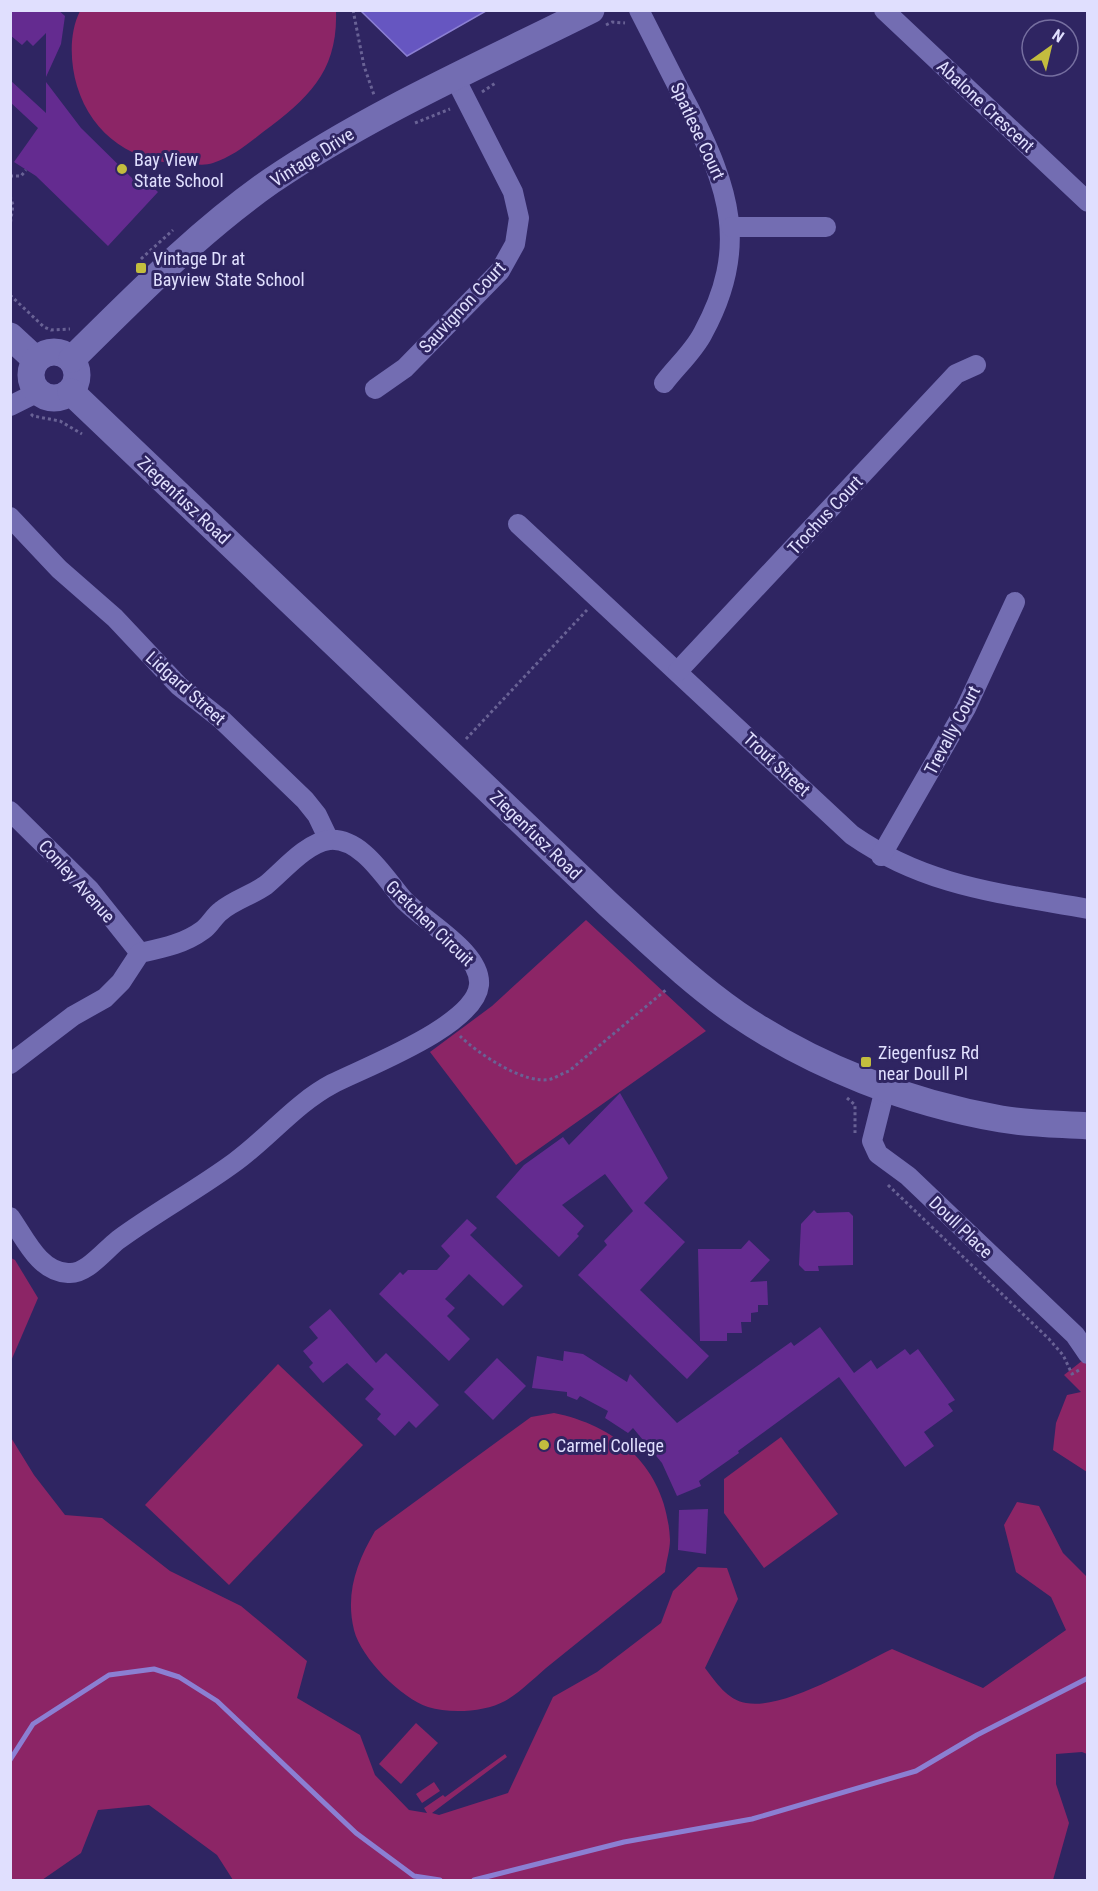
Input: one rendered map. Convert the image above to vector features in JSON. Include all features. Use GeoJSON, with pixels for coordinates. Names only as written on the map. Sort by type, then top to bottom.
{"type":"FeatureCollection","features":[{"type":"Feature","properties":{"kind":"street","name":"Abalone Crescent"},"geometry":{"type":"LineString","coordinates":[[884,10],[1088,202]]}},
{"type":"Feature","properties":{"kind":"street","name":"Spatlese Court"},"geometry":{"type":"LineString","coordinates":[[640,12],[715,161],[728,200],[731,226],[728,265],[718,300],[703,334],[664,383]]}},
{"type":"Feature","properties":{"kind":"street","name":"Vintage Drive"},"geometry":{"type":"LineString","coordinates":[[72,359],[192,243],[270,182],[324,147],[461,90],[597,19]]}},
{"type":"Feature","properties":{"kind":"street","name":"Sauvignon Court"},"geometry":{"type":"LineString","coordinates":[[375,389],[405,368],[500,271],[515,244],[519,218],[513,192],[461,90]]}},
{"type":"Feature","properties":{"kind":"street"},"geometry":{"type":"LineString","coordinates":[[731,226],[826,227]]}},
{"type":"Feature","properties":{"kind":"street"},"geometry":{"type":"LineString","coordinates":[[10,336],[36,360]]}},
{"type":"Feature","properties":{"kind":"street"},"geometry":{"type":"LineString","coordinates":[[53,351],[61,352],[72,359],[78,378],[71,392],[55,399],[38,392],[31,378],[36,360],[53,351]]}},
{"type":"Feature","properties":{"kind":"street","name":"Trochus Court"},"geometry":{"type":"LineString","coordinates":[[678,671],[956,374],[976,365]]}},
{"type":"Feature","properties":{"kind":"street"},"geometry":{"type":"LineString","coordinates":[[10,406],[38,392]]}},
{"type":"Feature","properties":{"kind":"street","name":"Ziegenfusz Road"},"geometry":{"type":"LineString","coordinates":[[71,392],[609,905],[695,982],[764,1031],[885,1089],[931,1104],[1003,1120],[1088,1125]]}},
{"type":"Feature","properties":{"kind":"street","name":"Lidgard Street"},"geometry":{"type":"LineString","coordinates":[[10,517],[59,569],[116,618],[179,686],[222,720],[305,800],[317,815],[329,840]]}},
{"type":"Feature","properties":{"kind":"street","name":"Trout Street"},"geometry":{"type":"LineString","coordinates":[[518,524],[852,835],[881,856],[922,874],[964,887],[1088,909]]}},
{"type":"Feature","properties":{"kind":"street","name":"Trevally Court"},"geometry":{"type":"LineString","coordinates":[[881,856],[966,708],[1015,602]]}},
{"type":"Feature","properties":{"kind":"street","name":"Conley Avenue"},"geometry":{"type":"LineString","coordinates":[[10,811],[89,889],[140,953]]}},
{"type":"Feature","properties":{"kind":"street"},"geometry":{"type":"LineString","coordinates":[[10,1064],[73,1016],[105,998],[122,982],[140,953],[174,946],[203,929],[221,911],[263,887],[310,848],[329,840]]}},
{"type":"Feature","properties":{"kind":"street","name":"Gretchen Circuit"},"geometry":{"type":"LineString","coordinates":[[10,1217],[47,1266],[58,1272],[71,1274],[83,1269],[146,1220],[236,1161],[327,1087],[424,1041],[469,1005],[479,988],[479,971],[468,955],[408,904],[363,853],[351,844],[329,840]]}},
{"type":"Feature","properties":{"kind":"street","name":"Doull Place"},"geometry":{"type":"LineString","coordinates":[[885,1089],[872,1141],[878,1154],[908,1176],[1075,1335],[1088,1354]]}},
{"type":"Feature","properties":{"kind":"path"},"geometry":{"type":"LineString","coordinates":[[353,10],[364,66],[374,95]]}},
{"type":"Feature","properties":{"kind":"path"},"geometry":{"type":"LineString","coordinates":[[597,19],[623,24],[640,12]]}},
{"type":"Feature","properties":{"kind":"path"},"geometry":{"type":"LineString","coordinates":[[409,126],[461,90],[504,78]]}},
{"type":"Feature","properties":{"kind":"path"},"geometry":{"type":"LineString","coordinates":[[10,176],[21,176],[26,170]]}},
{"type":"Feature","properties":{"kind":"path"},"geometry":{"type":"LineString","coordinates":[[10,196],[13,205],[10,226]]}},
{"type":"Feature","properties":{"kind":"path"},"geometry":{"type":"LineString","coordinates":[[452,754],[599,598]]}},
{"type":"Feature","properties":{"kind":"path"},"geometry":{"type":"LineString","coordinates":[[448,1024],[472,1048],[493,1061],[534,1079],[550,1080],[569,1071],[667,988]]}},
{"type":"Feature","properties":{"kind":"shaded area"},"geometry":{"type":"Polygon","coordinates":[[[362,10],[486,11],[407,56],[362,10]]]}},
{"type":"Feature","properties":{"kind":"shaded area"},"geometry":{"type":"Polygon","coordinates":[[[80,11],[336,11],[332,50],[326,67],[307,95],[240,150],[203,165],[167,163],[133,153],[105,133],[93,119],[77,86],[73,67],[72,38],[80,11]]]}},
{"type":"Feature","properties":{"kind":"shaded area"},"geometry":{"type":"Polygon","coordinates":[[[586,920],[706,1031],[516,1165],[430,1052],[492,1006],[586,920]]]}},
{"type":"Feature","properties":{"kind":"shaded area"},"geometry":{"type":"Polygon","coordinates":[[[11,1258],[15,1260],[38,1298],[11,1361],[11,1258]]]}},
{"type":"Feature","properties":{"kind":"shaded area"},"geometry":{"type":"Polygon","coordinates":[[[1087,1357],[1087,1472],[1053,1450],[1056,1423],[1067,1395],[1081,1392],[1064,1375],[1087,1357]]]}},
{"type":"Feature","properties":{"kind":"shaded area"},"geometry":{"type":"Polygon","coordinates":[[[278,1364],[363,1445],[229,1585],[145,1505],[278,1364]]]}},
{"type":"Feature","properties":{"kind":"shaded area"},"geometry":{"type":"Polygon","coordinates":[[[554,1413],[578,1419],[599,1428],[618,1440],[649,1472],[660,1492],[667,1515],[670,1540],[665,1572],[523,1689],[505,1701],[478,1710],[457,1711],[428,1707],[406,1695],[384,1676],[358,1641],[354,1630],[351,1603],[354,1578],[363,1554],[375,1531],[531,1417],[554,1413]]]}},
{"type":"Feature","properties":{"kind":"shaded area"},"geometry":{"type":"Polygon","coordinates":[[[10,1436],[34,1475],[65,1515],[102,1518],[170,1571],[241,1606],[307,1661],[297,1698],[360,1735],[375,1775],[409,1810],[427,1813],[424,1808],[443,1795],[445,1797],[505,1754],[507,1757],[432,1813],[439,1815],[508,1793],[553,1697],[597,1672],[661,1623],[673,1591],[698,1567],[727,1568],[738,1599],[705,1668],[722,1690],[739,1701],[762,1703],[780,1700],[820,1685],[892,1649],[983,1688],[1066,1630],[1051,1597],[1016,1572],[1004,1525],[1017,1502],[1039,1506],[1063,1553],[1088,1578],[1087,1754],[1082,1752],[1056,1754],[1056,1784],[1069,1823],[1053,1880],[233,1880],[217,1855],[149,1805],[98,1810],[81,1853],[42,1880],[11,1880],[10,1436]]]}},
{"type":"Feature","properties":{"kind":"shaded area"},"geometry":{"type":"Polygon","coordinates":[[[781,1437],[838,1514],[764,1568],[724,1513],[724,1479],[781,1437]]]}},
{"type":"Feature","properties":{"kind":"shaded area"},"geometry":{"type":"Polygon","coordinates":[[[416,1723],[438,1743],[401,1784],[379,1764],[416,1723]]]}},
{"type":"Feature","properties":{"kind":"shaded area"},"geometry":{"type":"Polygon","coordinates":[[[434,1782],[440,1791],[422,1803],[416,1794],[434,1782]]]}},
{"type":"Feature","properties":{"kind":"building"},"geometry":{"type":"Polygon","coordinates":[[[10,10],[58,10],[65,16],[61,44],[46,77],[46,33],[33,46],[27,40],[22,45],[10,35],[10,10]]]}},
{"type":"Feature","properties":{"kind":"building"},"geometry":{"type":"Polygon","coordinates":[[[10,80],[46,113],[46,82],[81,128],[139,185],[144,179],[158,192],[108,246],[36,176],[14,162],[38,128],[10,102],[10,80]]]}},
{"type":"Feature","properties":{"kind":"building"},"geometry":{"type":"Polygon","coordinates":[[[620,1093],[668,1178],[644,1203],[685,1242],[640,1290],[709,1356],[687,1379],[578,1275],[607,1245],[604,1241],[633,1211],[605,1174],[562,1205],[584,1226],[577,1234],[579,1236],[559,1257],[496,1197],[524,1165],[563,1137],[569,1145],[620,1093]]]}},
{"type":"Feature","properties":{"kind":"building"},"geometry":{"type":"Polygon","coordinates":[[[814,1210],[817,1213],[849,1212],[853,1216],[853,1265],[818,1266],[819,1271],[805,1271],[799,1265],[801,1224],[814,1210]]]}},
{"type":"Feature","properties":{"kind":"building"},"geometry":{"type":"Polygon","coordinates":[[[467,1219],[477,1228],[470,1235],[523,1286],[503,1306],[469,1274],[445,1299],[455,1308],[447,1316],[470,1339],[449,1361],[379,1294],[400,1272],[403,1275],[408,1270],[437,1270],[450,1256],[441,1246],[467,1219]]]}},
{"type":"Feature","properties":{"kind":"building"},"geometry":{"type":"Polygon","coordinates":[[[749,1240],[770,1260],[750,1282],[767,1281],[768,1305],[758,1305],[758,1312],[751,1313],[751,1322],[741,1322],[742,1333],[727,1333],[727,1341],[700,1341],[698,1249],[741,1249],[749,1240]]]}},
{"type":"Feature","properties":{"kind":"building"},"geometry":{"type":"Polygon","coordinates":[[[330,1309],[376,1363],[386,1353],[439,1405],[416,1428],[409,1421],[395,1436],[377,1419],[381,1414],[365,1399],[374,1389],[347,1363],[323,1383],[309,1367],[313,1363],[303,1351],[318,1338],[309,1327],[330,1309]]]}},
{"type":"Feature","properties":{"kind":"building"},"geometry":{"type":"Polygon","coordinates":[[[820,1327],[854,1373],[871,1360],[877,1369],[905,1349],[910,1355],[918,1349],[955,1400],[948,1404],[953,1411],[924,1432],[934,1446],[905,1467],[839,1377],[699,1481],[701,1486],[677,1496],[662,1463],[633,1428],[628,1433],[605,1418],[608,1411],[580,1396],[577,1400],[567,1396],[567,1392],[532,1388],[537,1356],[563,1361],[564,1351],[583,1354],[627,1382],[630,1374],[677,1423],[791,1342],[794,1346],[820,1327]]]}},
{"type":"Feature","properties":{"kind":"building"},"geometry":{"type":"Polygon","coordinates":[[[497,1358],[526,1386],[493,1420],[464,1392],[497,1358]]]}},
{"type":"Feature","properties":{"kind":"building"},"geometry":{"type":"Polygon","coordinates":[[[708,1509],[706,1554],[678,1550],[679,1510],[708,1509]]]}},
{"type":"Feature","properties":{"kind":"waterway"},"geometry":{"type":"LineString","coordinates":[[10,1760],[33,1724],[109,1675],[154,1669],[179,1677],[217,1701],[356,1833],[414,1876],[440,1880]]}},
{"type":"Feature","properties":{"kind":"waterway"},"geometry":{"type":"LineString","coordinates":[[474,1880],[624,1842],[752,1819],[916,1771],[977,1735],[1088,1678]]}},
{"type":"Feature","properties":{"kind":"place","name":"Bay View State School"},"geometry":{"type":"Point","coordinates":[122,169]}},
{"type":"Feature","properties":{"kind":"place","name":"Vintage Dr at Bayview State School"},"geometry":{"type":"Point","coordinates":[141,268]}},
{"type":"Feature","properties":{"kind":"place","name":"Ziegenfusz Rd near Doull Pl"},"geometry":{"type":"Point","coordinates":[866,1062]}},
{"type":"Feature","properties":{"kind":"place","name":"Carmel College"},"geometry":{"type":"Point","coordinates":[544,1445]}}]}
